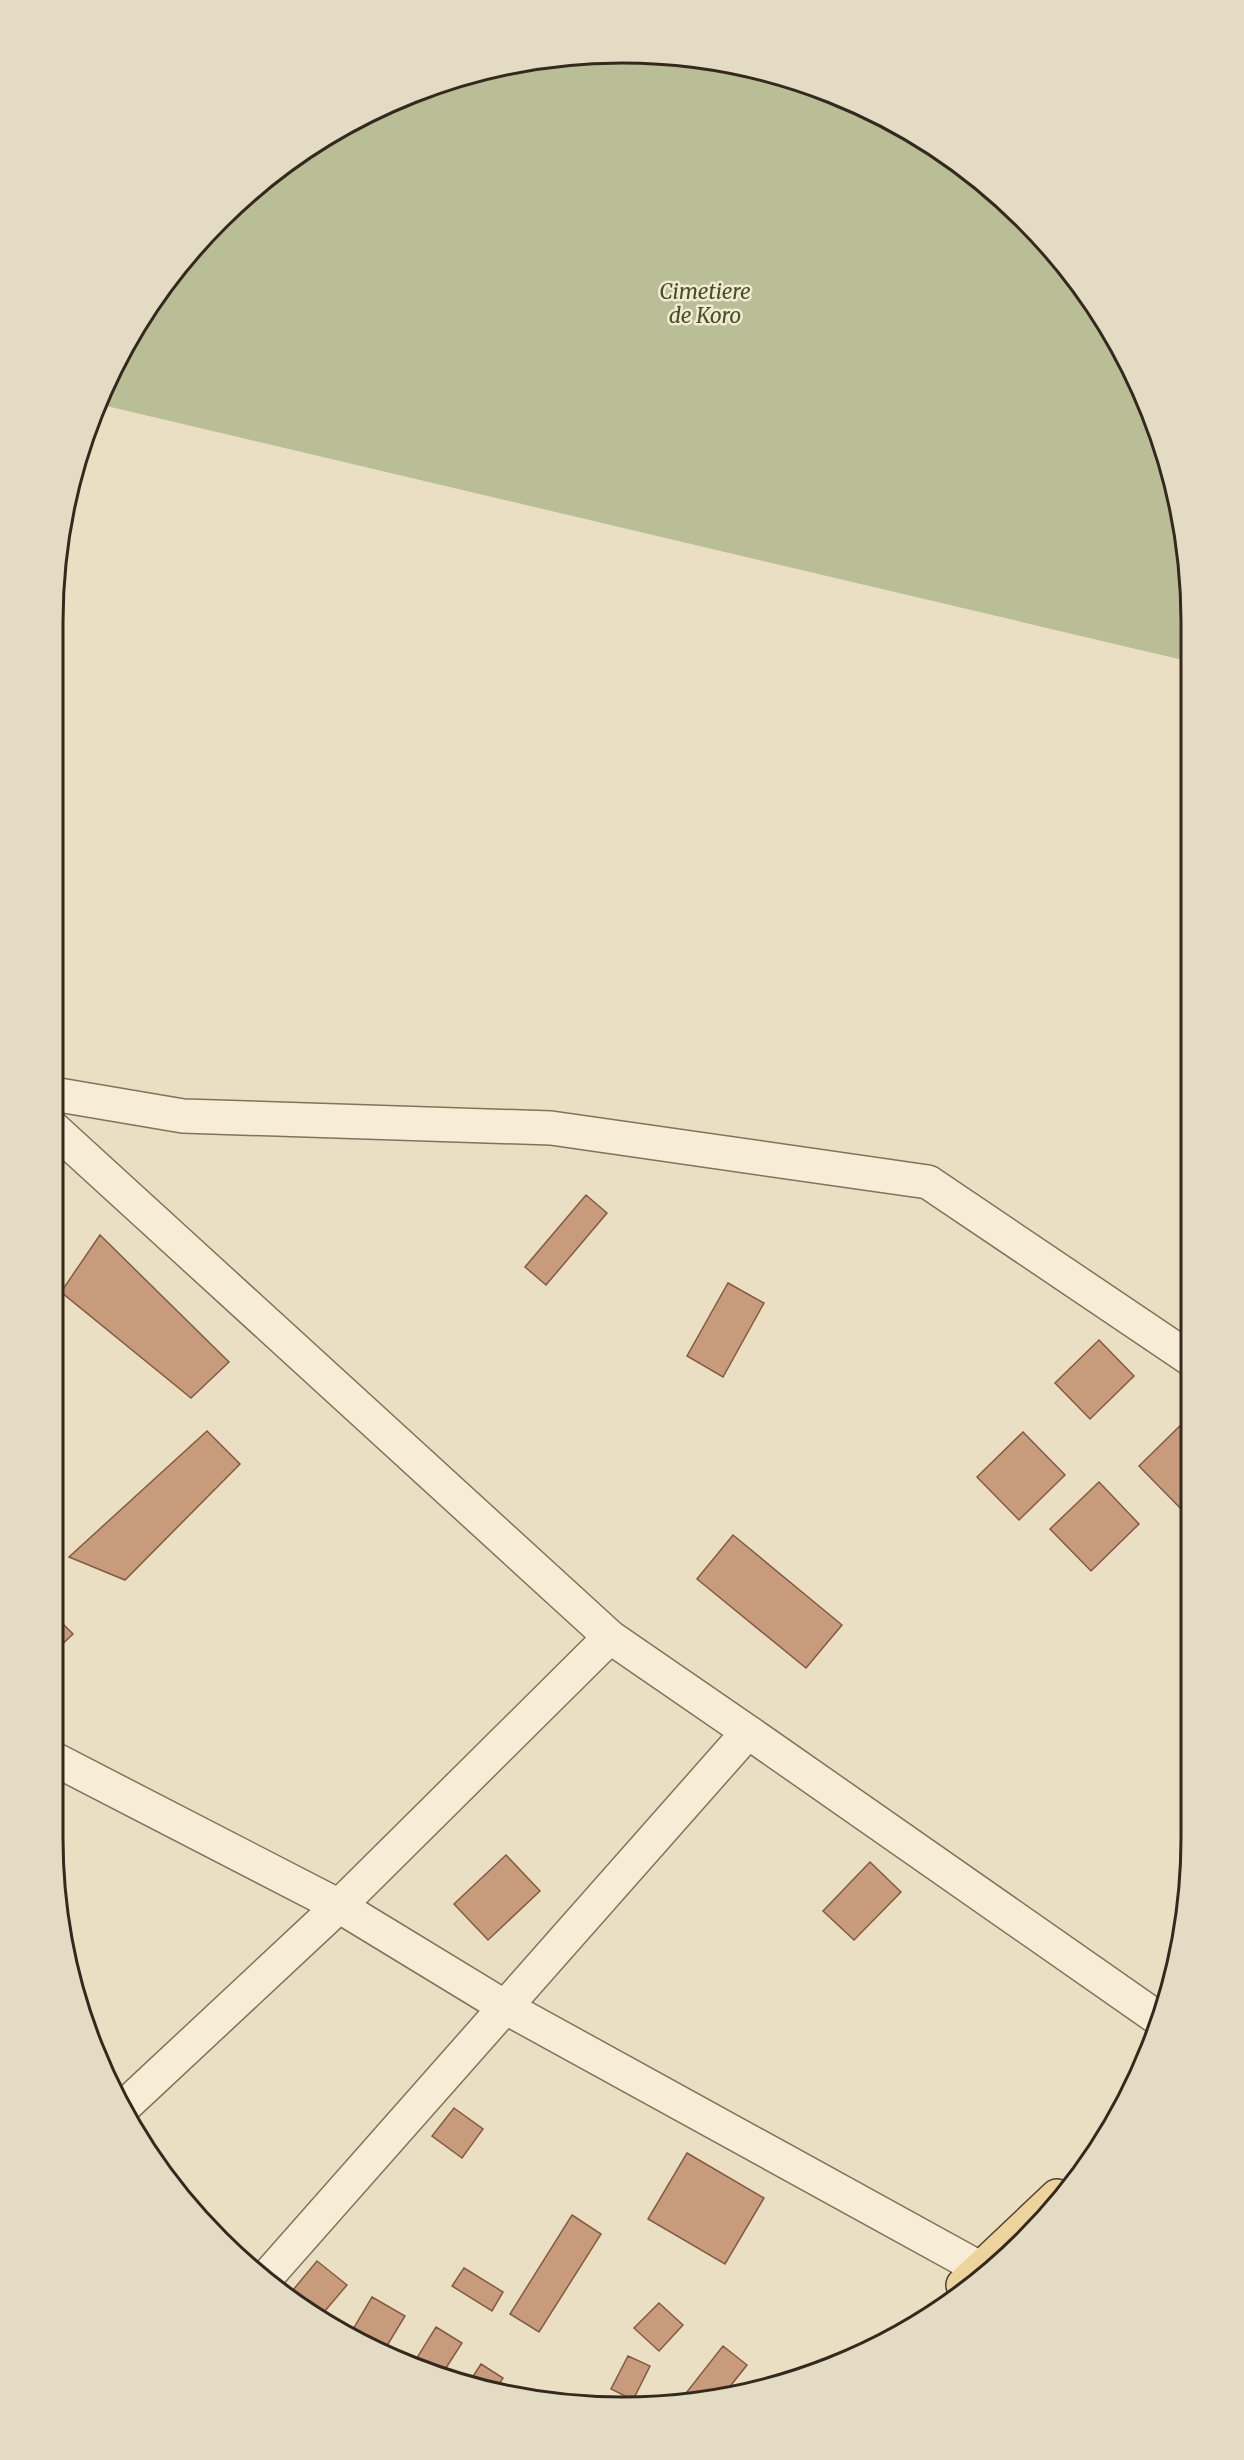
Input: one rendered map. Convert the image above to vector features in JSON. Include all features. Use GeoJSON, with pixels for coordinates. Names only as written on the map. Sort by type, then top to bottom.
{"type":"FeatureCollection","features":[{"type":"Feature","properties":{"kind":"street"},"geometry":{"type":"LineString","coordinates":[[63,1097],[183,1116],[551,1128],[928,1182],[1181,1353]]}},
{"type":"Feature","properties":{"kind":"street"},"geometry":{"type":"LineString","coordinates":[[63,1137],[610,1636],[1152,2014]]}},
{"type":"Feature","properties":{"kind":"street"},"geometry":{"type":"LineString","coordinates":[[130,2102],[339,1906],[610,1636]]}},
{"type":"Feature","properties":{"kind":"street"},"geometry":{"type":"LineString","coordinates":[[270,2272],[748,1732]]}},
{"type":"Feature","properties":{"kind":"street"},"geometry":{"type":"LineString","coordinates":[[63,1764],[339,1906],[505,2007],[973,2273]]}},
{"type":"Feature","properties":{"kind":"green space","name":"Cimetiere de Koro"},"geometry":{"type":"Polygon","coordinates":[[[585,64],[659,64],[731,74],[767,82],[836,106],[902,138],[933,157],[991,202],[1017,227],[1042,253],[1087,311],[1123,375],[1138,408],[1162,477],[1176,549],[1180,585],[1181,660],[107,406],[138,342],[157,311],[202,253],[253,202],[282,179],[311,157],[375,121],[442,93],[477,82],[549,68],[585,64]]]}},
{"type":"Feature","properties":{"kind":"building"},"geometry":{"type":"Polygon","coordinates":[[[586,1195],[607,1213],[546,1285],[525,1267],[586,1195]]]}},
{"type":"Feature","properties":{"kind":"building"},"geometry":{"type":"Polygon","coordinates":[[[100,1235],[229,1362],[191,1398],[63,1294],[63,1289],[100,1235]]]}},
{"type":"Feature","properties":{"kind":"building"},"geometry":{"type":"Polygon","coordinates":[[[728,1283],[764,1303],[723,1377],[687,1356],[728,1283]]]}},
{"type":"Feature","properties":{"kind":"building"},"geometry":{"type":"Polygon","coordinates":[[[1099,1340],[1134,1376],[1090,1419],[1055,1383],[1099,1340]]]}},
{"type":"Feature","properties":{"kind":"building"},"geometry":{"type":"Polygon","coordinates":[[[1181,1425],[1181,1509],[1139,1466],[1181,1425]]]}},
{"type":"Feature","properties":{"kind":"building"},"geometry":{"type":"Polygon","coordinates":[[[207,1431],[240,1464],[125,1580],[69,1557],[207,1431]]]}},
{"type":"Feature","properties":{"kind":"building"},"geometry":{"type":"Polygon","coordinates":[[[1023,1432],[1065,1475],[1019,1520],[977,1477],[1023,1432]]]}},
{"type":"Feature","properties":{"kind":"building"},"geometry":{"type":"Polygon","coordinates":[[[1099,1482],[1139,1524],[1091,1571],[1050,1529],[1099,1482]]]}},
{"type":"Feature","properties":{"kind":"building"},"geometry":{"type":"Polygon","coordinates":[[[733,1535],[842,1625],[806,1668],[697,1579],[733,1535]]]}},
{"type":"Feature","properties":{"kind":"building"},"geometry":{"type":"Polygon","coordinates":[[[63,1624],[73,1634],[63,1644],[63,1624]]]}},
{"type":"Feature","properties":{"kind":"building"},"geometry":{"type":"Polygon","coordinates":[[[506,1855],[540,1891],[488,1940],[454,1904],[506,1855]]]}},
{"type":"Feature","properties":{"kind":"building"},"geometry":{"type":"Polygon","coordinates":[[[870,1862],[901,1892],[854,1940],[823,1911],[870,1862]]]}},
{"type":"Feature","properties":{"kind":"building"},"geometry":{"type":"Polygon","coordinates":[[[454,2108],[483,2129],[462,2158],[432,2136],[454,2108]]]}},
{"type":"Feature","properties":{"kind":"building"},"geometry":{"type":"Polygon","coordinates":[[[687,2153],[764,2198],[725,2264],[648,2219],[687,2153]]]}},
{"type":"Feature","properties":{"kind":"building"},"geometry":{"type":"Polygon","coordinates":[[[572,2215],[601,2234],[539,2332],[510,2314],[572,2215]]]}},
{"type":"Feature","properties":{"kind":"building"},"geometry":{"type":"Polygon","coordinates":[[[317,2261],[347,2285],[325,2311],[293,2290],[317,2261]]]}},
{"type":"Feature","properties":{"kind":"building"},"geometry":{"type":"Polygon","coordinates":[[[464,2268],[503,2292],[492,2311],[452,2286],[464,2268]]]}},
{"type":"Feature","properties":{"kind":"building"},"geometry":{"type":"Polygon","coordinates":[[[372,2297],[405,2316],[388,2345],[354,2328],[372,2297]]]}},
{"type":"Feature","properties":{"kind":"building"},"geometry":{"type":"Polygon","coordinates":[[[659,2303],[683,2325],[659,2351],[634,2328],[659,2303]]]}},
{"type":"Feature","properties":{"kind":"building"},"geometry":{"type":"Polygon","coordinates":[[[436,2327],[462,2343],[446,2368],[417,2358],[436,2327]]]}},
{"type":"Feature","properties":{"kind":"building"},"geometry":{"type":"Polygon","coordinates":[[[723,2346],[747,2365],[730,2386],[686,2393],[723,2346]]]}},
{"type":"Feature","properties":{"kind":"building"},"geometry":{"type":"Polygon","coordinates":[[[628,2356],[650,2366],[635,2397],[627,2397],[611,2389],[628,2356]]]}},
{"type":"Feature","properties":{"kind":"building"},"geometry":{"type":"Polygon","coordinates":[[[481,2364],[503,2378],[500,2383],[473,2377],[481,2364]]]}}]}
